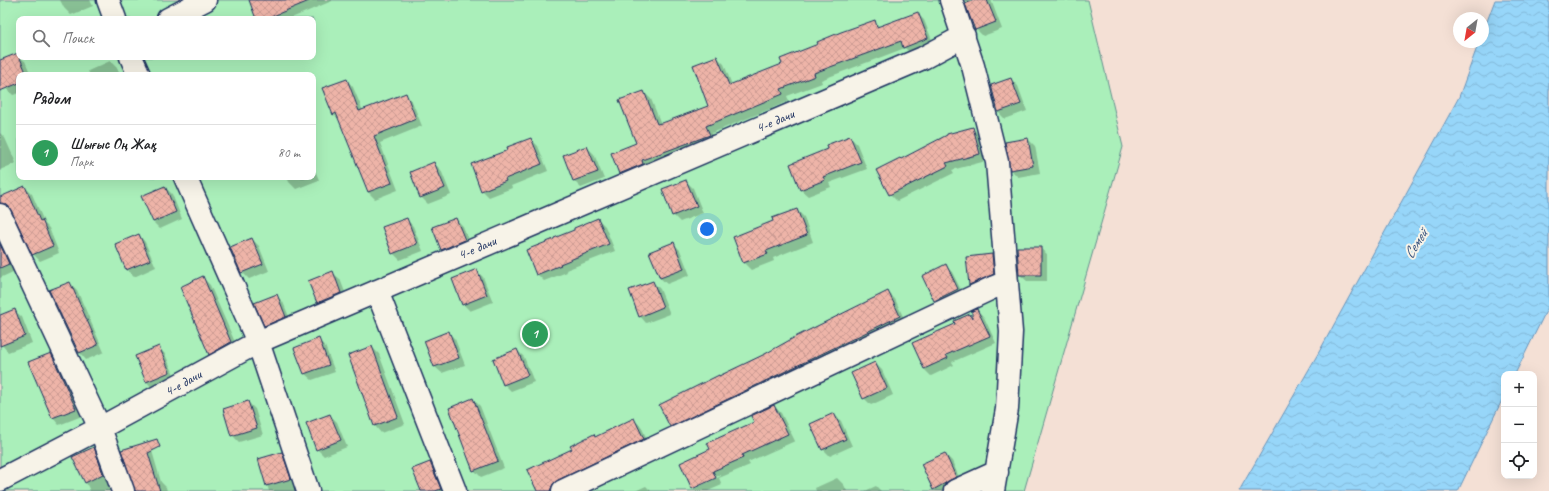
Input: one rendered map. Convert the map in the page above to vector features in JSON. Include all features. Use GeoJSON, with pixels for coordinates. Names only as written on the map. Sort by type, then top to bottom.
{"type":"FeatureCollection","features":[{"type":"Feature","properties":{"kind":"lane"},"geometry":{"type":"LineString","coordinates":[[108,0],[114,16]]}},
{"type":"Feature","properties":{"kind":"lane"},"geometry":{"type":"LineString","coordinates":[[174,16],[205,0]]}},
{"type":"Feature","properties":{"kind":"lane"},"geometry":{"type":"LineString","coordinates":[[951,0],[964,36],[997,162],[1011,332],[1007,409],[995,481],[955,491]]}},
{"type":"Feature","properties":{"kind":"lane","name":"4-е дачи"},"geometry":{"type":"LineString","coordinates":[[0,480],[100,428],[258,342],[908,64],[964,36]]}},
{"type":"Feature","properties":{"kind":"lane"},"geometry":{"type":"LineString","coordinates":[[132,60],[138,72]]}},
{"type":"Feature","properties":{"kind":"lane"},"geometry":{"type":"LineString","coordinates":[[186,180],[258,342],[308,491]]}},
{"type":"Feature","properties":{"kind":"lane"},"geometry":{"type":"LineString","coordinates":[[0,215],[100,428],[123,491]]}},
{"type":"Feature","properties":{"kind":"lane"},"geometry":{"type":"LineString","coordinates":[[563,491],[1007,282]]}},
{"type":"Feature","properties":{"kind":"lane"},"geometry":{"type":"LineString","coordinates":[[377,291],[455,491]]}},
{"type":"Feature","properties":{"kind":"green space"},"geometry":{"type":"Polygon","coordinates":[[[0,0],[1088,0],[1123,147],[1024,491],[0,491],[0,0]]]}},
{"type":"Feature","properties":{"kind":"water","name":"Семей"},"geometry":{"type":"Polygon","coordinates":[[[1495,0],[1549,0],[1549,305],[1516,371],[1501,371],[1501,402],[1458,491],[1239,491],[1319,352],[1459,97],[1477,48],[1489,48],[1489,16],[1495,0]]]}},
{"type":"Feature","properties":{"kind":"building"},"geometry":{"type":"Polygon","coordinates":[[[249,0],[309,0],[273,16],[255,16],[249,0]]]}},
{"type":"Feature","properties":{"kind":"building"},"geometry":{"type":"Polygon","coordinates":[[[974,0],[987,0],[996,22],[975,30],[965,4],[974,0]]]}},
{"type":"Feature","properties":{"kind":"building"},"geometry":{"type":"Polygon","coordinates":[[[918,12],[928,38],[903,48],[901,41],[814,73],[815,76],[781,89],[783,94],[706,126],[710,135],[642,160],[643,164],[619,174],[611,153],[636,143],[619,100],[644,91],[657,124],[665,122],[708,106],[693,65],[717,56],[729,85],[782,64],[780,59],[818,44],[817,42],[841,32],[875,20],[877,27],[918,12]]]}},
{"type":"Feature","properties":{"kind":"building"},"geometry":{"type":"Polygon","coordinates":[[[16,54],[16,60],[21,60],[26,72],[16,72],[16,84],[0,91],[0,60],[16,54]]]}},
{"type":"Feature","properties":{"kind":"building"},"geometry":{"type":"Polygon","coordinates":[[[1011,78],[1021,104],[998,112],[991,85],[1011,78]]]}},
{"type":"Feature","properties":{"kind":"building"},"geometry":{"type":"Polygon","coordinates":[[[347,79],[359,111],[406,93],[416,119],[374,136],[392,183],[368,192],[336,113],[333,115],[322,88],[347,79]]]}},
{"type":"Feature","properties":{"kind":"building"},"geometry":{"type":"Polygon","coordinates":[[[973,127],[980,154],[946,163],[948,166],[889,195],[876,170],[900,158],[901,159],[947,134],[973,127]]]}},
{"type":"Feature","properties":{"kind":"building"},"geometry":{"type":"Polygon","coordinates":[[[850,136],[861,162],[823,177],[825,180],[800,190],[790,164],[827,149],[826,145],[850,136]]]}},
{"type":"Feature","properties":{"kind":"building"},"geometry":{"type":"Polygon","coordinates":[[[531,138],[542,164],[505,179],[506,181],[481,191],[471,164],[508,150],[507,147],[531,138]]]}},
{"type":"Feature","properties":{"kind":"building"},"geometry":{"type":"Polygon","coordinates":[[[1028,138],[1033,166],[1010,170],[1005,142],[1028,138]]]}},
{"type":"Feature","properties":{"kind":"building"},"geometry":{"type":"Polygon","coordinates":[[[587,146],[598,172],[573,181],[563,155],[587,146]]]}},
{"type":"Feature","properties":{"kind":"building"},"geometry":{"type":"Polygon","coordinates":[[[434,162],[445,188],[420,198],[410,172],[434,162]]]}},
{"type":"Feature","properties":{"kind":"building"},"geometry":{"type":"Polygon","coordinates":[[[686,180],[697,206],[672,216],[662,189],[686,180]]]}},
{"type":"Feature","properties":{"kind":"building"},"geometry":{"type":"Polygon","coordinates":[[[25,186],[40,221],[42,220],[53,246],[32,255],[11,210],[7,205],[0,203],[0,197],[25,186]]]}},
{"type":"Feature","properties":{"kind":"building"},"geometry":{"type":"Polygon","coordinates":[[[165,186],[176,212],[153,222],[141,196],[165,186]]]}},
{"type":"Feature","properties":{"kind":"building"},"geometry":{"type":"Polygon","coordinates":[[[797,209],[807,235],[766,251],[768,254],[743,263],[733,237],[773,221],[772,218],[797,209]]]}},
{"type":"Feature","properties":{"kind":"building"},"geometry":{"type":"Polygon","coordinates":[[[407,218],[417,244],[392,254],[382,227],[407,218]]]}},
{"type":"Feature","properties":{"kind":"building"},"geometry":{"type":"Polygon","coordinates":[[[456,218],[465,240],[441,250],[432,227],[456,218]]]}},
{"type":"Feature","properties":{"kind":"building"},"geometry":{"type":"Polygon","coordinates":[[[598,218],[609,244],[536,275],[526,250],[554,239],[574,230],[574,228],[598,218]]]}},
{"type":"Feature","properties":{"kind":"building"},"geometry":{"type":"Polygon","coordinates":[[[139,234],[150,260],[126,270],[115,244],[139,234]]]}},
{"type":"Feature","properties":{"kind":"building"},"geometry":{"type":"Polygon","coordinates":[[[252,238],[263,264],[241,273],[230,247],[252,238]]]}},
{"type":"Feature","properties":{"kind":"building"},"geometry":{"type":"Polygon","coordinates":[[[674,242],[684,269],[660,278],[649,252],[674,242]]]}},
{"type":"Feature","properties":{"kind":"building"},"geometry":{"type":"Polygon","coordinates":[[[0,244],[9,264],[0,268],[0,244]]]}},
{"type":"Feature","properties":{"kind":"building"},"geometry":{"type":"Polygon","coordinates":[[[1017,247],[1041,247],[1041,275],[1019,275],[1017,247]]]}},
{"type":"Feature","properties":{"kind":"building"},"geometry":{"type":"Polygon","coordinates":[[[992,254],[994,274],[969,285],[966,257],[992,254]]]}},
{"type":"Feature","properties":{"kind":"building"},"geometry":{"type":"Polygon","coordinates":[[[946,264],[958,289],[934,301],[922,276],[946,264]]]}},
{"type":"Feature","properties":{"kind":"building"},"geometry":{"type":"Polygon","coordinates":[[[477,269],[487,295],[462,305],[452,279],[477,269]]]}},
{"type":"Feature","properties":{"kind":"building"},"geometry":{"type":"Polygon","coordinates":[[[333,271],[341,293],[317,303],[308,281],[333,271]]]}},
{"type":"Feature","properties":{"kind":"building"},"geometry":{"type":"Polygon","coordinates":[[[203,276],[231,342],[209,355],[180,287],[203,276]]]}},
{"type":"Feature","properties":{"kind":"building"},"geometry":{"type":"Polygon","coordinates":[[[653,281],[663,307],[639,317],[629,290],[653,281]]]}},
{"type":"Feature","properties":{"kind":"building"},"geometry":{"type":"Polygon","coordinates":[[[70,282],[98,345],[79,353],[49,290],[70,282]]]}},
{"type":"Feature","properties":{"kind":"building"},"geometry":{"type":"Polygon","coordinates":[[[888,291],[900,316],[670,427],[659,405],[765,354],[797,336],[888,291]]]}},
{"type":"Feature","properties":{"kind":"building"},"geometry":{"type":"Polygon","coordinates":[[[277,294],[286,317],[264,326],[254,303],[277,294]]]}},
{"type":"Feature","properties":{"kind":"building"},"geometry":{"type":"Polygon","coordinates":[[[15,309],[25,336],[0,346],[0,315],[15,309]]]}},
{"type":"Feature","properties":{"kind":"building"},"geometry":{"type":"Polygon","coordinates":[[[977,309],[990,336],[946,355],[948,358],[924,369],[912,343],[955,324],[954,321],[970,314],[972,319],[972,311],[977,309]]]}},
{"type":"Feature","properties":{"kind":"building"},"geometry":{"type":"Polygon","coordinates":[[[449,331],[459,358],[434,367],[424,341],[449,331]]]}},
{"type":"Feature","properties":{"kind":"building"},"geometry":{"type":"Polygon","coordinates":[[[319,338],[329,365],[304,374],[294,348],[319,338]]]}},
{"type":"Feature","properties":{"kind":"building"},"geometry":{"type":"Polygon","coordinates":[[[159,346],[170,372],[146,382],[135,356],[159,346]]]}},
{"type":"Feature","properties":{"kind":"building"},"geometry":{"type":"Polygon","coordinates":[[[372,346],[398,417],[374,426],[348,355],[372,346]]]}},
{"type":"Feature","properties":{"kind":"building"},"geometry":{"type":"Polygon","coordinates":[[[517,349],[528,375],[503,385],[493,359],[517,349]]]}},
{"type":"Feature","properties":{"kind":"building"},"geometry":{"type":"Polygon","coordinates":[[[51,353],[76,409],[52,418],[28,362],[51,353]]]}},
{"type":"Feature","properties":{"kind":"building"},"geometry":{"type":"Polygon","coordinates":[[[875,362],[887,388],[863,399],[851,373],[875,362]]]}},
{"type":"Feature","properties":{"kind":"building"},"geometry":{"type":"Polygon","coordinates":[[[473,398],[498,461],[473,471],[449,408],[473,398]]]}},
{"type":"Feature","properties":{"kind":"building"},"geometry":{"type":"Polygon","coordinates":[[[248,401],[257,428],[231,436],[223,409],[248,401]]]}},
{"type":"Feature","properties":{"kind":"building"},"geometry":{"type":"Polygon","coordinates":[[[774,405],[788,434],[742,455],[743,458],[713,471],[716,478],[692,489],[680,463],[710,449],[707,443],[754,422],[751,416],[774,405]]]}},
{"type":"Feature","properties":{"kind":"building"},"geometry":{"type":"Polygon","coordinates":[[[834,413],[846,439],[822,450],[810,424],[834,413]]]}},
{"type":"Feature","properties":{"kind":"building"},"geometry":{"type":"Polygon","coordinates":[[[330,414],[341,440],[316,450],[306,423],[330,414]]]}},
{"type":"Feature","properties":{"kind":"building"},"geometry":{"type":"Polygon","coordinates":[[[634,418],[644,439],[558,480],[553,484],[550,491],[537,491],[527,470],[572,449],[570,446],[594,434],[595,437],[634,418]]]}},
{"type":"Feature","properties":{"kind":"building"},"geometry":{"type":"Polygon","coordinates":[[[157,439],[160,447],[148,453],[160,491],[135,491],[121,450],[157,439]]]}},
{"type":"Feature","properties":{"kind":"building"},"geometry":{"type":"Polygon","coordinates":[[[94,447],[103,474],[85,483],[72,457],[94,447]]]}},
{"type":"Feature","properties":{"kind":"building"},"geometry":{"type":"Polygon","coordinates":[[[282,452],[291,479],[266,486],[258,459],[282,452]]]}},
{"type":"Feature","properties":{"kind":"building"},"geometry":{"type":"Polygon","coordinates":[[[945,453],[956,477],[933,490],[921,464],[945,453]]]}},
{"type":"Feature","properties":{"kind":"building"},"geometry":{"type":"Polygon","coordinates":[[[430,462],[441,489],[435,491],[421,491],[412,469],[430,462]]]}},
{"type":"Feature","properties":{"kind":"place","name":"Шығыс Оң Жақ"},"geometry":{"type":"Point","coordinates":[535,334]}}]}
